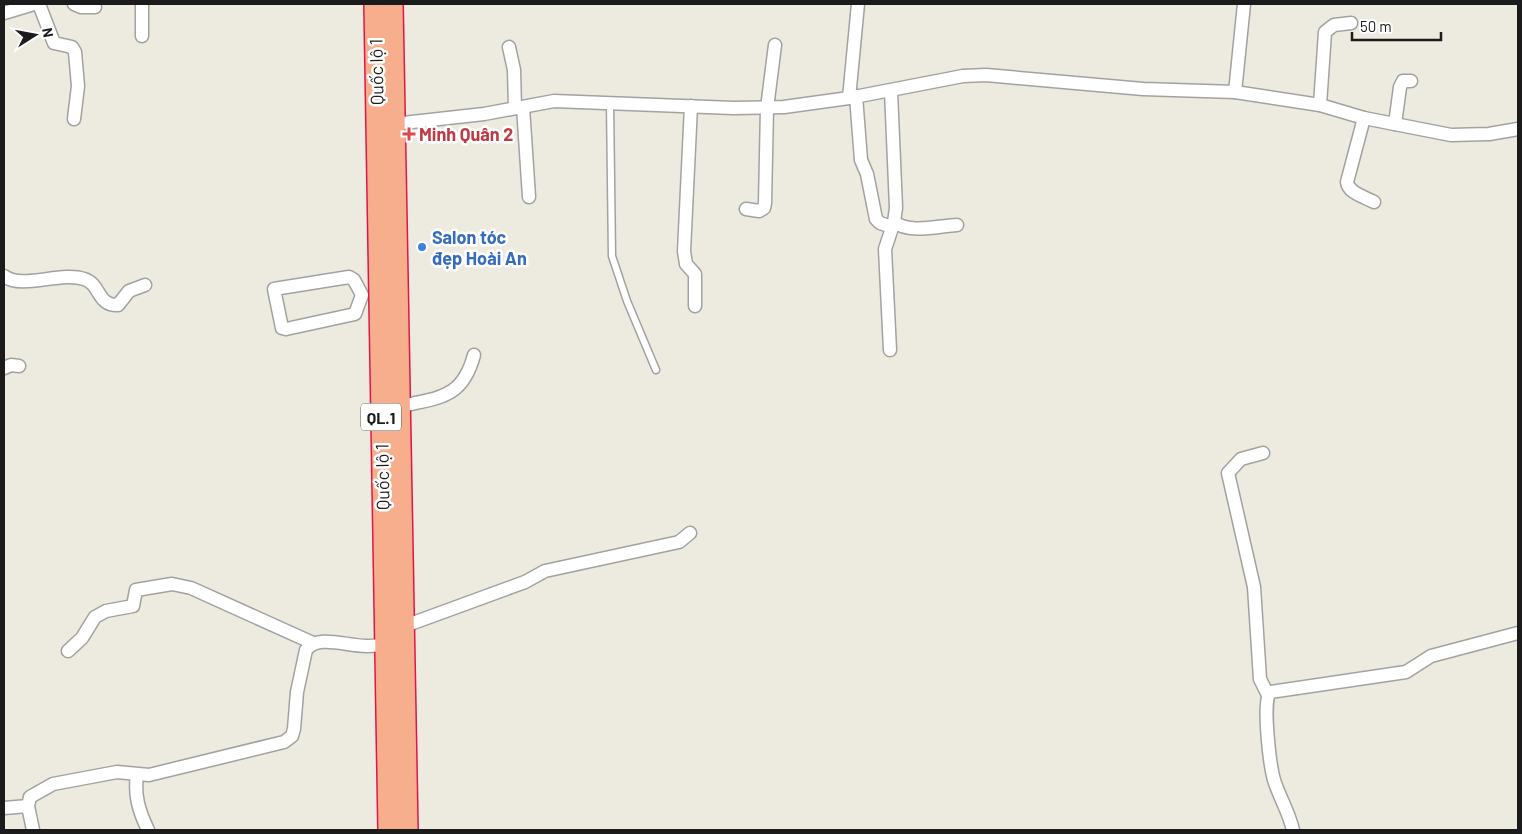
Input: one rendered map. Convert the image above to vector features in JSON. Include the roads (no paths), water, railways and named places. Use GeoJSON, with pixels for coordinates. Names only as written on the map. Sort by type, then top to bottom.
{"type":"FeatureCollection","features":[{"type":"Feature","properties":{"kind":"highway","name":"Quốc lộ 1"},"geometry":{"type":"LineString","coordinates":[[375,4],[371,294],[385,643],[389,830]]}},
{"type":"Feature","properties":{"kind":"highway","name":"Quốc lộ 1"},"geometry":{"type":"LineString","coordinates":[[392,4],[406,830]]}},
{"type":"Feature","properties":{"kind":"street"},"geometry":{"type":"LineString","coordinates":[[4,13],[34,4]]}},
{"type":"Feature","properties":{"kind":"street"},"geometry":{"type":"LineString","coordinates":[[39,4],[54,43],[72,47],[75,52],[78,86],[74,119]]}},
{"type":"Feature","properties":{"kind":"street"},"geometry":{"type":"LineString","coordinates":[[74,4],[81,7],[95,7]]}},
{"type":"Feature","properties":{"kind":"street"},"geometry":{"type":"LineString","coordinates":[[142,4],[142,36]]}},
{"type":"Feature","properties":{"kind":"street"},"geometry":{"type":"LineString","coordinates":[[858,4],[853,97],[861,160],[868,174],[876,219],[880,223],[893,224],[909,229],[957,225]]}},
{"type":"Feature","properties":{"kind":"street"},"geometry":{"type":"LineString","coordinates":[[1235,92],[1244,4]]}},
{"type":"Feature","properties":{"kind":"street"},"geometry":{"type":"LineString","coordinates":[[1320,105],[1325,32],[1334,25],[1351,23]]}},
{"type":"Feature","properties":{"kind":"street"},"geometry":{"type":"LineString","coordinates":[[746,209],[759,211],[764,208],[766,203],[767,108],[775,45]]}},
{"type":"Feature","properties":{"kind":"street"},"geometry":{"type":"LineString","coordinates":[[510,47],[529,197]]}},
{"type":"Feature","properties":{"kind":"street"},"geometry":{"type":"LineString","coordinates":[[394,124],[484,114],[554,101],[767,108],[853,97],[963,76],[986,74],[1143,89],[1235,92],[1320,105],[1364,118],[1451,135],[1489,134],[1518,129]]}},
{"type":"Feature","properties":{"kind":"street"},"geometry":{"type":"LineString","coordinates":[[1395,124],[1400,87],[1404,81],[1411,81]]}},
{"type":"Feature","properties":{"kind":"street"},"geometry":{"type":"LineString","coordinates":[[890,350],[886,249],[893,224],[895,200],[891,91]]}},
{"type":"Feature","properties":{"kind":"street"},"geometry":{"type":"LineString","coordinates":[[691,106],[684,250],[686,264],[695,274],[695,306]]}},
{"type":"Feature","properties":{"kind":"street"},"geometry":{"type":"LineString","coordinates":[[1364,118],[1347,182],[1352,190],[1374,202]]}},
{"type":"Feature","properties":{"kind":"street"},"geometry":{"type":"LineString","coordinates":[[4,276],[14,281],[70,277],[84,279],[94,284],[100,298],[111,305],[118,305],[129,291],[145,285]]}},
{"type":"Feature","properties":{"kind":"street"},"geometry":{"type":"LineString","coordinates":[[349,277],[371,294],[355,314],[284,330],[273,291],[276,288],[349,277]]}},
{"type":"Feature","properties":{"kind":"street"},"geometry":{"type":"LineString","coordinates":[[398,407],[452,393],[469,374],[474,355]]}},
{"type":"Feature","properties":{"kind":"street"},"geometry":{"type":"LineString","coordinates":[[4,368],[11,365],[20,366]]}},
{"type":"Feature","properties":{"kind":"street"},"geometry":{"type":"LineString","coordinates":[[1263,453],[1241,459],[1228,473],[1257,605],[1260,679],[1268,695],[1266,712],[1274,780],[1288,811],[1293,830]]}},
{"type":"Feature","properties":{"kind":"street"},"geometry":{"type":"LineString","coordinates":[[402,627],[493,592],[526,582],[545,571],[679,542],[690,533]]}},
{"type":"Feature","properties":{"kind":"street"},"geometry":{"type":"LineString","coordinates":[[68,651],[82,638],[95,617],[106,611],[133,606],[136,590],[172,584],[190,588],[313,643]]}},
{"type":"Feature","properties":{"kind":"street"},"geometry":{"type":"LineString","coordinates":[[1268,695],[1275,691],[1309,688],[1406,672],[1431,656],[1518,633]]}},
{"type":"Feature","properties":{"kind":"street"},"geometry":{"type":"LineString","coordinates":[[33,830],[28,806],[33,794],[54,784],[117,772],[149,775],[272,746],[289,739],[294,729],[297,692],[306,650],[313,643],[322,641],[368,648],[385,643]]}},
{"type":"Feature","properties":{"kind":"street"},"geometry":{"type":"LineString","coordinates":[[137,775],[138,808],[148,830]]}},
{"type":"Feature","properties":{"kind":"street"},"geometry":{"type":"LineString","coordinates":[[4,808],[28,806]]}},
{"type":"Feature","properties":{"kind":"lane"},"geometry":{"type":"LineString","coordinates":[[610,103],[612,256],[627,301],[656,370]]}},
{"type":"Feature","properties":{"kind":"place","name":"Minh Quân 2"},"geometry":{"type":"Point","coordinates":[409,134]}},
{"type":"Feature","properties":{"kind":"place","name":"Salon tóc đẹp Hoài An"},"geometry":{"type":"Point","coordinates":[422,247]}}]}
